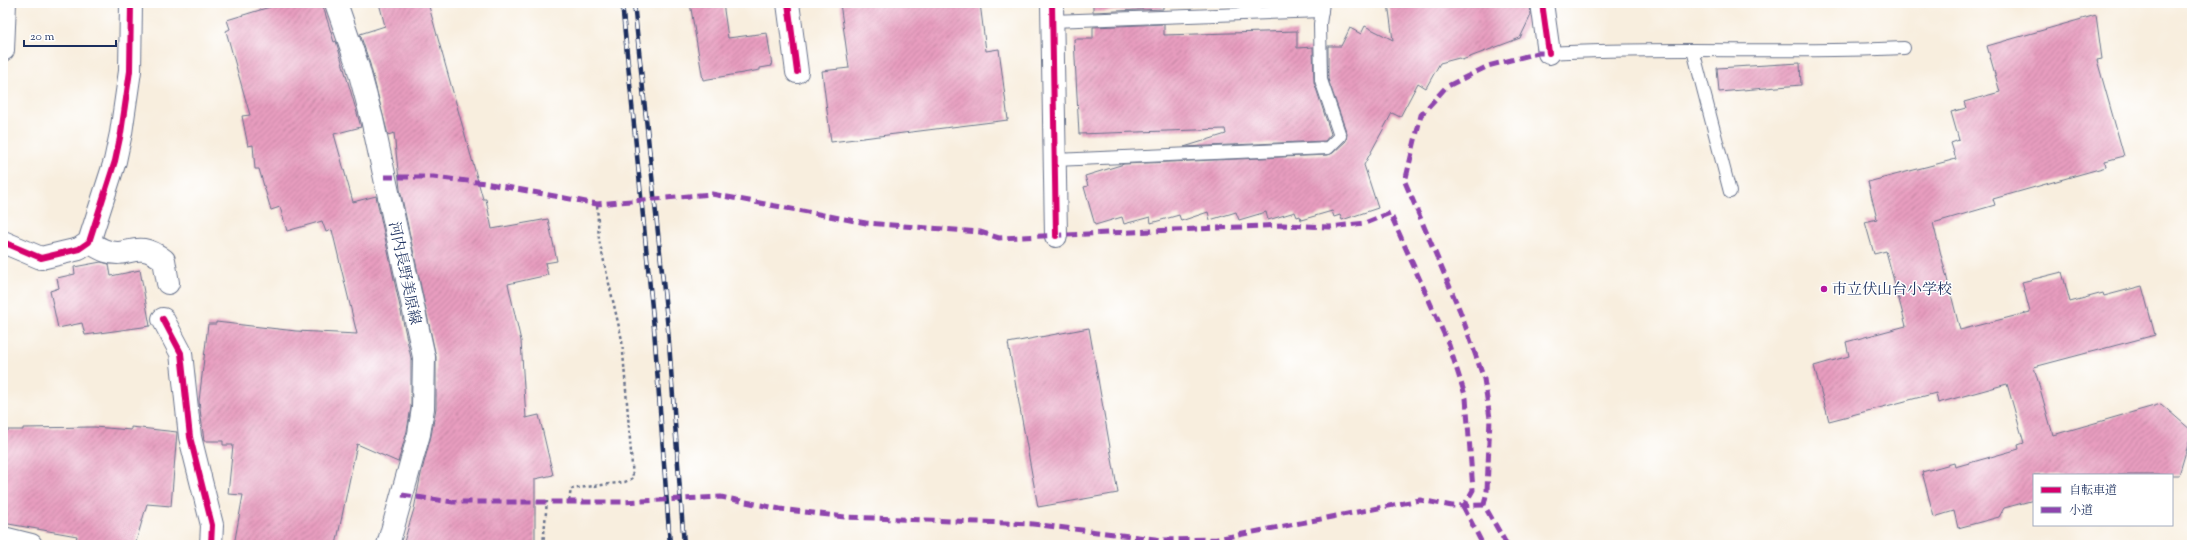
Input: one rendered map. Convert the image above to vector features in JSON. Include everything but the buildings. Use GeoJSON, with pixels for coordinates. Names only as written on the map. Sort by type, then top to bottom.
{"type":"FeatureCollection","features":[{"type":"Feature","properties":{"kind":"street"},"geometry":{"type":"LineString","coordinates":[[3,50],[4,3]]}},
{"type":"Feature","properties":{"kind":"street"},"geometry":{"type":"LineString","coordinates":[[3,242],[41,258],[79,249],[89,242],[115,161],[121,132],[130,71],[131,3]]}},
{"type":"Feature","properties":{"kind":"street","name":"河内長野美原線"},"geometry":{"type":"LineString","coordinates":[[336,3],[358,68],[372,119],[424,357],[423,408],[419,434],[388,545]]}},
{"type":"Feature","properties":{"kind":"street"},"geometry":{"type":"LineString","coordinates":[[788,3],[797,72]]}},
{"type":"Feature","properties":{"kind":"street"},"geometry":{"type":"LineString","coordinates":[[1542,3],[1549,53]]}},
{"type":"Feature","properties":{"kind":"street"},"geometry":{"type":"LineString","coordinates":[[1052,12],[1056,236]]}},
{"type":"Feature","properties":{"kind":"street"},"geometry":{"type":"LineString","coordinates":[[89,242],[106,251],[115,252],[144,248],[155,252],[164,260],[168,283]]}},
{"type":"Feature","properties":{"kind":"street"},"geometry":{"type":"LineString","coordinates":[[163,319],[181,353],[190,437],[212,525],[211,545]]}},
{"type":"Feature","properties":{"kind":"street"},"geometry":{"type":"LineString","coordinates":[[3,538],[31,545]]}},
{"type":"Feature","properties":{"kind":"lane"},"geometry":{"type":"LineString","coordinates":[[1052,12],[1323,7],[1320,24],[1321,80],[1340,136],[1328,148],[1055,160]]}},
{"type":"Feature","properties":{"kind":"lane"},"geometry":{"type":"LineString","coordinates":[[1549,53],[1627,49],[1857,51],[1904,48]]}},
{"type":"Feature","properties":{"kind":"lane"},"geometry":{"type":"LineString","coordinates":[[1693,50],[1730,192]]}},
{"type":"Feature","properties":{"kind":"path"},"geometry":{"type":"LineString","coordinates":[[570,501],[571,489],[625,482],[633,478],[622,340],[599,240],[597,204]]}},
{"type":"Feature","properties":{"kind":"path"},"geometry":{"type":"LineString","coordinates":[[543,545],[547,501]]}},
{"type":"Feature","properties":{"kind":"railway"},"geometry":{"type":"LineString","coordinates":[[622,3],[654,328],[670,545]]}},
{"type":"Feature","properties":{"kind":"railway"},"geometry":{"type":"LineString","coordinates":[[634,3],[668,329],[684,545]]}},
{"type":"Feature","properties":{"kind":"marked path"},"geometry":{"type":"LineString","coordinates":[[1507,545],[1484,505],[1487,491],[1490,418],[1484,379],[1460,311],[1405,182],[1421,115],[1446,87],[1488,66],[1538,53],[1549,53]]}},
{"type":"Feature","properties":{"kind":"marked path"},"geometry":{"type":"LineString","coordinates":[[384,177],[433,177],[485,183],[597,204],[712,194],[866,223],[980,232],[999,238],[1284,225],[1330,227],[1365,223],[1390,213],[1449,345],[1466,398],[1473,490],[1464,506]]}},
{"type":"Feature","properties":{"kind":"marked path"},"geometry":{"type":"LineString","coordinates":[[402,495],[453,502],[624,502],[721,497],[780,509],[845,517],[1033,524],[1162,540],[1217,539],[1420,500],[1452,506],[1484,505]]}},
{"type":"Feature","properties":{"kind":"marked path"},"geometry":{"type":"LineString","coordinates":[[1463,506],[1483,545]]}},
{"type":"Feature","properties":{"kind":"cycle path"},"geometry":{"type":"LineString","coordinates":[[3,242],[41,258],[79,249],[89,242],[115,161],[121,133],[130,71],[131,3]]}},
{"type":"Feature","properties":{"kind":"cycle path"},"geometry":{"type":"LineString","coordinates":[[788,3],[797,72]]}},
{"type":"Feature","properties":{"kind":"cycle path"},"geometry":{"type":"LineString","coordinates":[[1052,3],[1056,236]]}},
{"type":"Feature","properties":{"kind":"cycle path"},"geometry":{"type":"LineString","coordinates":[[1542,3],[1549,53]]}},
{"type":"Feature","properties":{"kind":"cycle path"},"geometry":{"type":"LineString","coordinates":[[163,319],[181,353],[190,437],[212,525],[211,545]]}},
{"type":"Feature","properties":{"kind":"place","name":"市立伏山台小学校"},"geometry":{"type":"Point","coordinates":[1824,289]}}]}
